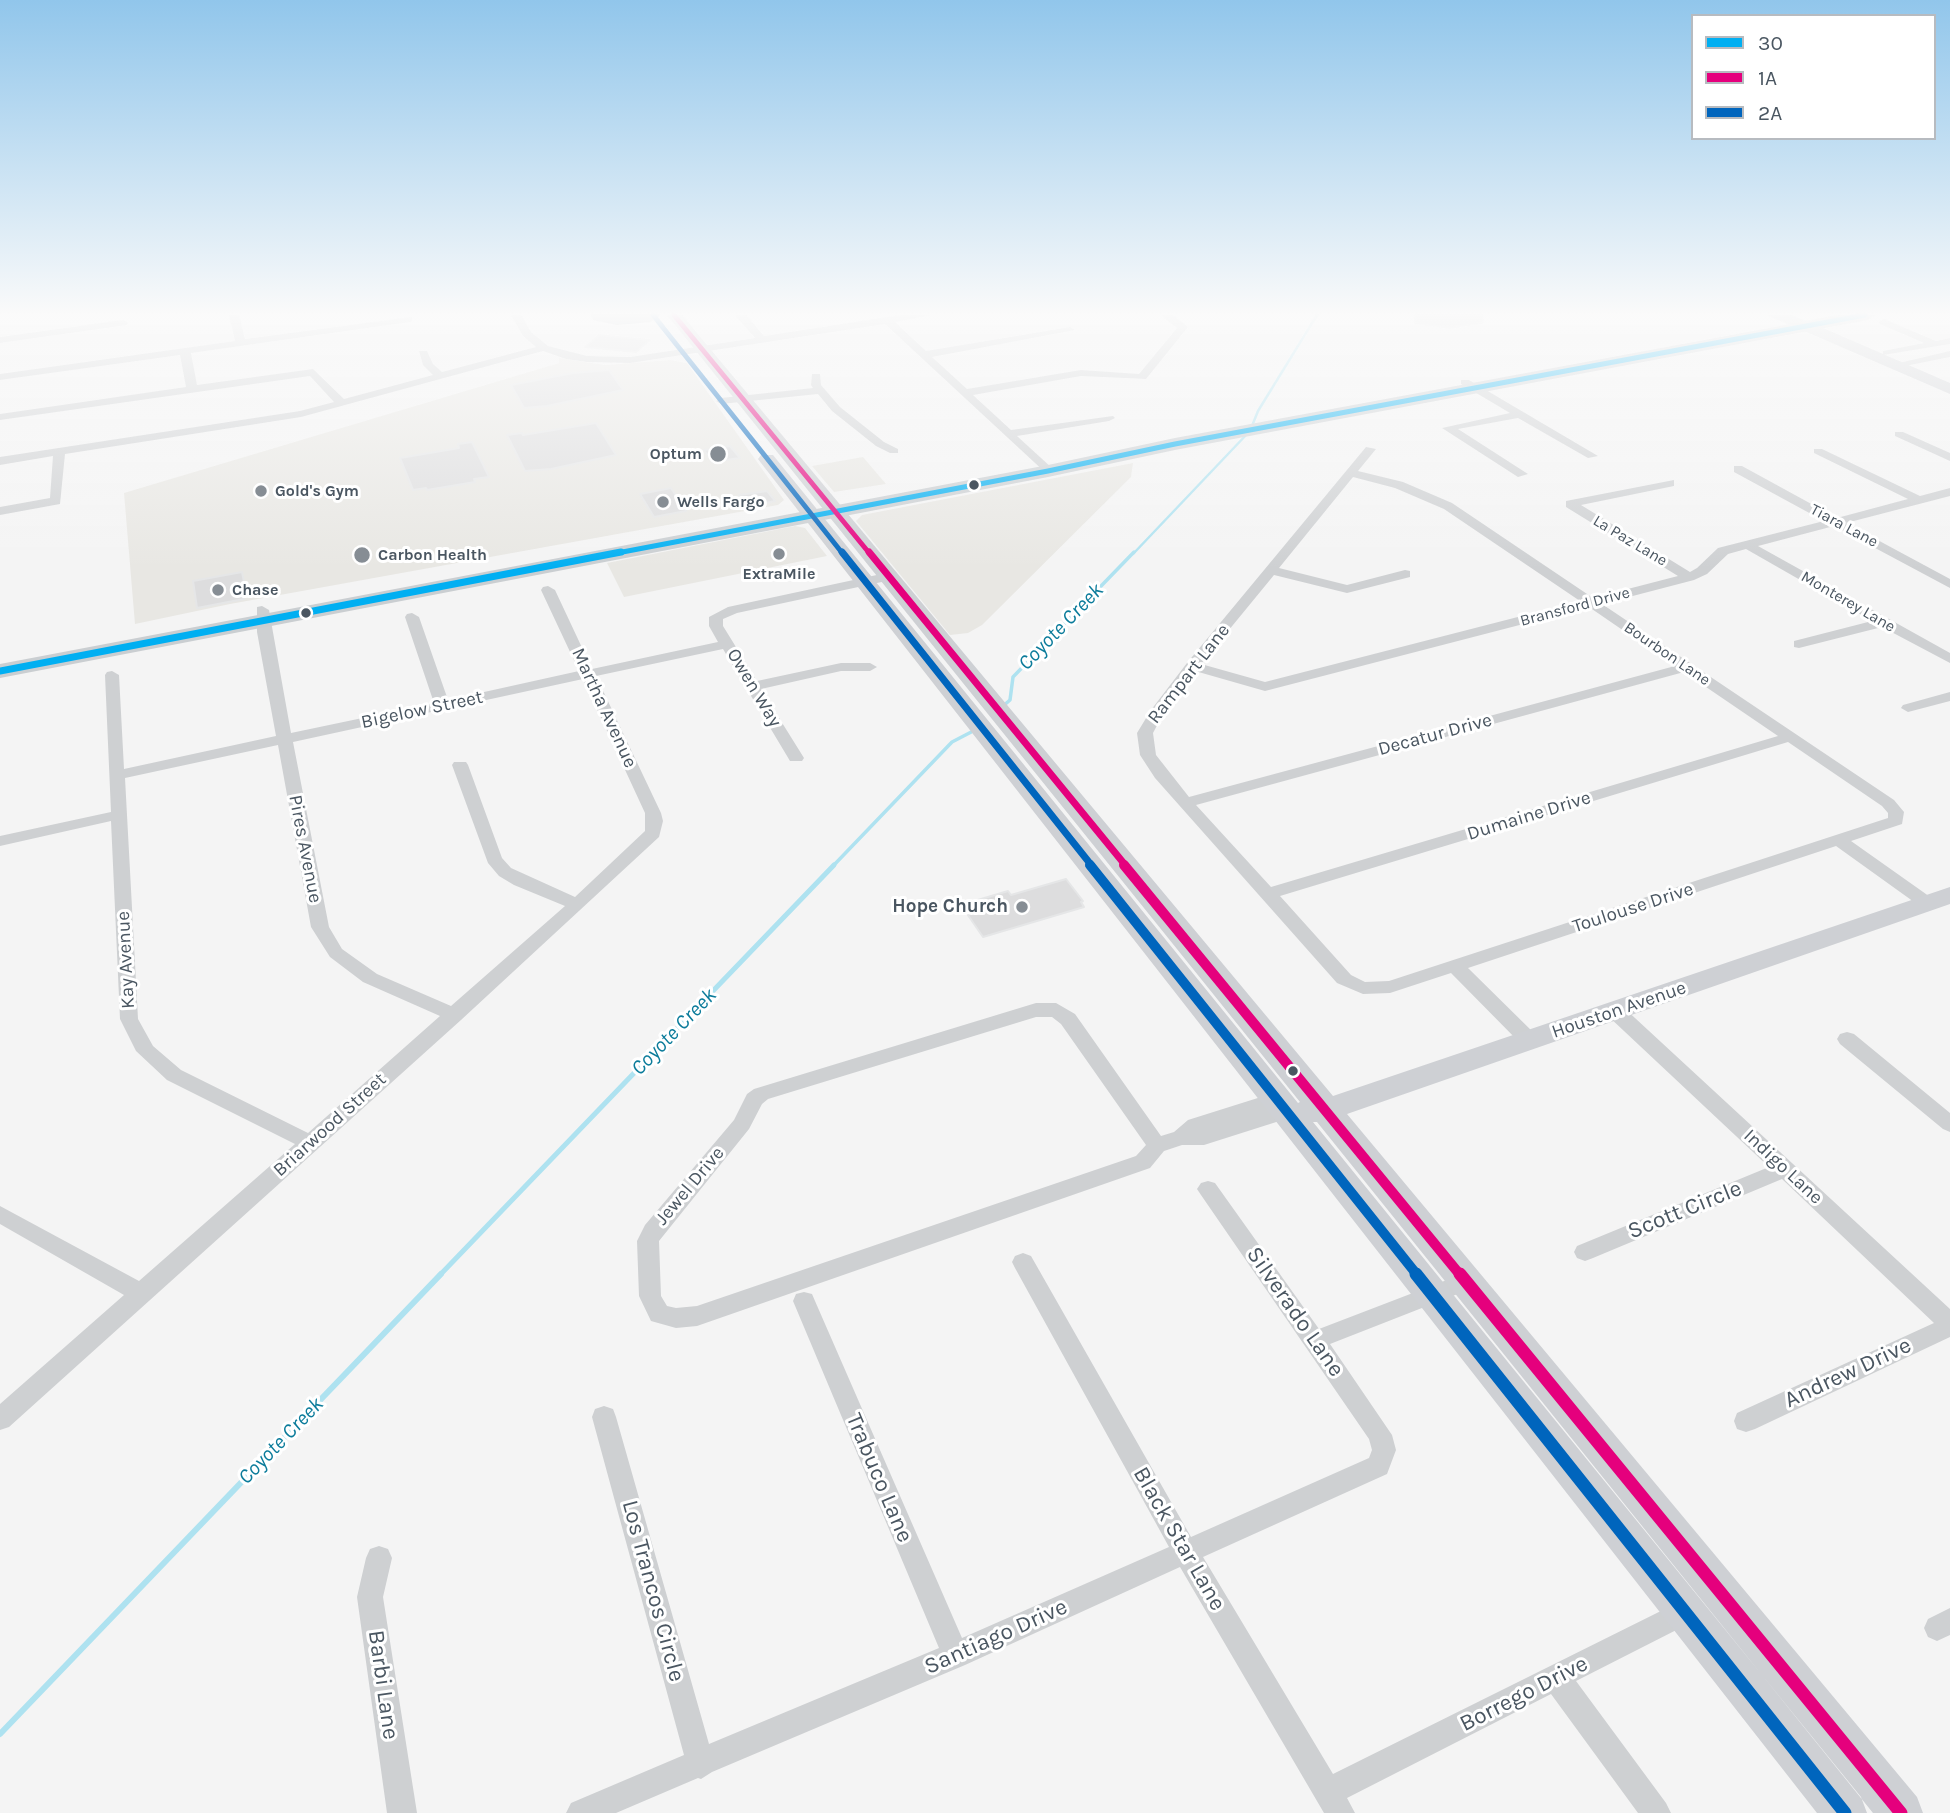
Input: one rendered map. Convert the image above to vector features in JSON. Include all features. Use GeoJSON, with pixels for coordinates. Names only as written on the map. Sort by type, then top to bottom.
{"type":"FeatureCollection","features":[{"type":"Feature","properties":{"kind":"main road"},"geometry":{"type":"LineString","coordinates":[[734,400],[819,510],[864,582],[948,670],[1016,754],[1324,1111],[1448,1289],[1685,1612],[1845,1813]]}},
{"type":"Feature","properties":{"kind":"main road"},"geometry":{"type":"LineString","coordinates":[[0,671],[262,616],[1395,400]]}},
{"type":"Feature","properties":{"kind":"main road"},"geometry":{"type":"LineString","coordinates":[[819,510],[886,577],[948,670]]}},
{"type":"Feature","properties":{"kind":"main road"},"geometry":{"type":"LineString","coordinates":[[0,660],[262,616]]}},
{"type":"Feature","properties":{"kind":"main road"},"geometry":{"type":"LineString","coordinates":[[1016,754],[1285,1112],[1448,1289],[1720,1595],[1900,1813]]}},
{"type":"Feature","properties":{"kind":"main road","name":"Houston Avenue"},"geometry":{"type":"LineString","coordinates":[[1285,1112],[1324,1111],[1938,899]]}},
{"type":"Feature","properties":{"kind":"street"},"geometry":{"type":"LineString","coordinates":[[0,417],[119,400]]}},
{"type":"Feature","properties":{"kind":"street"},"geometry":{"type":"LineString","coordinates":[[338,400],[343,403]]}},
{"type":"Feature","properties":{"kind":"street"},"geometry":{"type":"LineString","coordinates":[[0,461],[301,414],[355,400]]}},
{"type":"Feature","properties":{"kind":"street"},"geometry":{"type":"LineString","coordinates":[[829,400],[836,409],[880,444],[894,451]]}},
{"type":"Feature","properties":{"kind":"street"},"geometry":{"type":"LineString","coordinates":[[972,400],[1044,467]]}},
{"type":"Feature","properties":{"kind":"street"},"geometry":{"type":"LineString","coordinates":[[1495,400],[1591,456]]}},
{"type":"Feature","properties":{"kind":"street"},"geometry":{"type":"LineString","coordinates":[[1520,415],[1448,428],[1522,474]]}},
{"type":"Feature","properties":{"kind":"street"},"geometry":{"type":"LineString","coordinates":[[1009,434],[1109,418]]}},
{"type":"Feature","properties":{"kind":"street"},"geometry":{"type":"LineString","coordinates":[[183,432],[186,450]]}},
{"type":"Feature","properties":{"kind":"street"},"geometry":{"type":"LineString","coordinates":[[1899,434],[1950,457]]}},
{"type":"Feature","properties":{"kind":"street","name":"Rampart Lane"},"geometry":{"type":"LineString","coordinates":[[1363,988],[1351,984],[1337,973],[1184,803],[1147,755],[1144,733],[1192,666],[1370,449]]}},
{"type":"Feature","properties":{"kind":"street"},"geometry":{"type":"LineString","coordinates":[[1818,451],[1919,500]]}},
{"type":"Feature","properties":{"kind":"street"},"geometry":{"type":"LineString","coordinates":[[0,511],[56,500],[59,452]]}},
{"type":"Feature","properties":{"kind":"street","name":"Tiara Lane"},"geometry":{"type":"LineString","coordinates":[[1738,469],[1950,584]]}},
{"type":"Feature","properties":{"kind":"street","name":"Bourbon Lane"},"geometry":{"type":"LineString","coordinates":[[1350,473],[1399,485],[1448,506],[1888,803],[1898,816]]}},
{"type":"Feature","properties":{"kind":"street","name":"La Paz Lane"},"geometry":{"type":"LineString","coordinates":[[1671,483],[1570,504],[1689,577]]}},
{"type":"Feature","properties":{"kind":"street","name":"Bransford Drive"},"geometry":{"type":"LineString","coordinates":[[1192,666],[1265,687],[1689,577],[1702,570],[1723,551],[1950,492]]}},
{"type":"Feature","properties":{"kind":"street","name":"Monterey Lane"},"geometry":{"type":"LineString","coordinates":[[1746,544],[1950,659]]}},
{"type":"Feature","properties":{"kind":"street"},"geometry":{"type":"LineString","coordinates":[[1929,572],[1950,567]]}},
{"type":"Feature","properties":{"kind":"street"},"geometry":{"type":"LineString","coordinates":[[1271,570],[1347,589],[1405,574]]}},
{"type":"Feature","properties":{"kind":"street"},"geometry":{"type":"LineString","coordinates":[[864,582],[886,577]]}},
{"type":"Feature","properties":{"kind":"street","name":"Owen Way"},"geometry":{"type":"LineString","coordinates":[[796,758],[716,626],[716,617],[733,610],[864,582]]}},
{"type":"Feature","properties":{"kind":"street","name":"Martha Avenue"},"geometry":{"type":"LineString","coordinates":[[548,590],[653,813],[655,828]]}},
{"type":"Feature","properties":{"kind":"street","name":"Pires Avenue"},"geometry":{"type":"LineString","coordinates":[[262,616],[320,927],[336,953],[370,978],[454,1015]]}},
{"type":"Feature","properties":{"kind":"street"},"geometry":{"type":"LineString","coordinates":[[412,617],[442,705]]}},
{"type":"Feature","properties":{"kind":"street"},"geometry":{"type":"LineString","coordinates":[[1799,644],[1884,622]]}},
{"type":"Feature","properties":{"kind":"street","name":"Bigelow Street"},"geometry":{"type":"LineString","coordinates":[[117,775],[727,644]]}},
{"type":"Feature","properties":{"kind":"street"},"geometry":{"type":"LineString","coordinates":[[753,686],[841,667],[870,667]]}},
{"type":"Feature","properties":{"kind":"street","name":"Decatur Drive"},"geometry":{"type":"LineString","coordinates":[[1184,803],[1686,667]]}},
{"type":"Feature","properties":{"kind":"street","name":"Kay Avenue"},"geometry":{"type":"LineString","coordinates":[[112,675],[130,1018],[146,1051],[174,1075],[310,1143]]}},
{"type":"Feature","properties":{"kind":"street"},"geometry":{"type":"LineString","coordinates":[[1908,708],[1950,695]]}},
{"type":"Feature","properties":{"kind":"street","name":"Dumaine Drive"},"geometry":{"type":"LineString","coordinates":[[1268,894],[1790,737]]}},
{"type":"Feature","properties":{"kind":"street"},"geometry":{"type":"LineString","coordinates":[[460,765],[494,859],[505,872],[520,881],[577,905]]}},
{"type":"Feature","properties":{"kind":"street"},"geometry":{"type":"LineString","coordinates":[[0,841],[118,815]]}},
{"type":"Feature","properties":{"kind":"street","name":"Toulouse Drive"},"geometry":{"type":"LineString","coordinates":[[1363,988],[1390,987],[1891,824],[1898,816]]}},
{"type":"Feature","properties":{"kind":"street","name":"Briarwood Street"},"geometry":{"type":"LineString","coordinates":[[0,1419],[577,905],[649,838],[655,828]]}},
{"type":"Feature","properties":{"kind":"street"},"geometry":{"type":"LineString","coordinates":[[1839,841],[1938,899]]}},
{"type":"Feature","properties":{"kind":"street"},"geometry":{"type":"LineString","coordinates":[[1455,966],[1530,1041]]}},
{"type":"Feature","properties":{"kind":"street","name":"Jewel Drive"},"geometry":{"type":"LineString","coordinates":[[1157,1145],[1062,1014],[1056,1010],[1036,1010],[998,1021],[761,1094],[754,1099],[742,1124],[653,1231],[648,1241],[650,1296],[659,1314],[676,1318],[697,1317],[1143,1162],[1157,1145],[1181,1137],[1204,1137],[1285,1112]]}},
{"type":"Feature","properties":{"kind":"street","name":"Indigo Lane"},"geometry":{"type":"LineString","coordinates":[[1615,1011],[1946,1315]]}},
{"type":"Feature","properties":{"kind":"street"},"geometry":{"type":"LineString","coordinates":[[1847,1039],[1950,1124]]}},
{"type":"Feature","properties":{"kind":"street","name":"Scott Circle"},"geometry":{"type":"LineString","coordinates":[[1585,1252],[1785,1169]]}},
{"type":"Feature","properties":{"kind":"street","name":"Silverado Lane"},"geometry":{"type":"LineString","coordinates":[[1208,1189],[1380,1435]]}},
{"type":"Feature","properties":{"kind":"street"},"geometry":{"type":"LineString","coordinates":[[0,1214],[141,1293]]}},
{"type":"Feature","properties":{"kind":"street","name":"Black Star Lane"},"geometry":{"type":"LineString","coordinates":[[1023,1262],[1186,1553],[1334,1803]]}},
{"type":"Feature","properties":{"kind":"street"},"geometry":{"type":"LineString","coordinates":[[1315,1340],[1448,1289]]}},
{"type":"Feature","properties":{"kind":"street","name":"Trabuco Lane"},"geometry":{"type":"LineString","coordinates":[[804,1301],[955,1655]]}},
{"type":"Feature","properties":{"kind":"street","name":"Andrew Drive"},"geometry":{"type":"LineString","coordinates":[[1746,1421],[1946,1315]]}},
{"type":"Feature","properties":{"kind":"street","name":"Los Trancos Circle"},"geometry":{"type":"LineString","coordinates":[[604,1417],[701,1765]]}},
{"type":"Feature","properties":{"kind":"street","name":"Santiago Drive"},"geometry":{"type":"LineString","coordinates":[[581,1813],[701,1765],[955,1655],[1370,1471],[1382,1459],[1384,1450],[1380,1435]]}},
{"type":"Feature","properties":{"kind":"street","name":"Barbi Lane"},"geometry":{"type":"LineString","coordinates":[[379,1558],[370,1597],[402,1813]]}},
{"type":"Feature","properties":{"kind":"street","name":"Borrego Drive"},"geometry":{"type":"LineString","coordinates":[[1334,1803],[1556,1677],[1720,1595]]}},
{"type":"Feature","properties":{"kind":"street"},"geometry":{"type":"LineString","coordinates":[[1556,1677],[1656,1813]]}},
{"type":"Feature","properties":{"kind":"shaded area"},"geometry":{"type":"Polygon","coordinates":[[[437,400],[713,400],[784,500],[778,505],[230,604],[135,624],[124,493],[437,400]]]}},
{"type":"Feature","properties":{"kind":"shaded area"},"geometry":{"type":"Polygon","coordinates":[[[863,457],[886,484],[834,492],[812,466],[863,457]]]}},
{"type":"Feature","properties":{"kind":"shaded area"},"geometry":{"type":"Polygon","coordinates":[[[1133,463],[1131,477],[982,625],[968,633],[950,635],[856,521],[862,515],[1133,463]]]}},
{"type":"Feature","properties":{"kind":"shaded area"},"geometry":{"type":"Polygon","coordinates":[[[795,526],[805,528],[827,556],[624,597],[607,563],[795,526]]]}},
{"type":"Feature","properties":{"kind":"building"},"geometry":{"type":"Polygon","coordinates":[[[519,400],[577,400],[547,406],[524,408],[519,400]]]}},
{"type":"Feature","properties":{"kind":"building"},"geometry":{"type":"Polygon","coordinates":[[[596,423],[616,455],[551,469],[525,471],[507,435],[523,435],[596,423]]]}},
{"type":"Feature","properties":{"kind":"building"},"geometry":{"type":"Polygon","coordinates":[[[472,442],[489,477],[474,479],[475,482],[413,490],[400,458],[459,448],[458,444],[472,442]]]}},
{"type":"Feature","properties":{"kind":"building","name":"Optum"},"geometry":{"type":"Polygon","coordinates":[[[730,446],[740,458],[712,462],[704,450],[730,446]]]}},
{"type":"Feature","properties":{"kind":"building","name":"Wells Fargo"},"geometry":{"type":"Polygon","coordinates":[[[671,488],[686,511],[654,517],[640,494],[671,488]]]}},
{"type":"Feature","properties":{"kind":"building"},"geometry":{"type":"Polygon","coordinates":[[[767,491],[775,501],[747,507],[739,495],[767,491]]]}},
{"type":"Feature","properties":{"kind":"building","name":"Chase"},"geometry":{"type":"Polygon","coordinates":[[[242,572],[244,599],[197,608],[193,581],[242,572]]]}},
{"type":"Feature","properties":{"kind":"building","name":"Hope Church"},"geometry":{"type":"Polygon","coordinates":[[[1066,879],[1083,901],[1081,902],[1084,907],[983,937],[961,905],[1008,891],[1011,895],[1066,879]]]}},
{"type":"Feature","properties":{"kind":"waterway","name":"Coyote Creek"},"geometry":{"type":"LineString","coordinates":[[1252,426],[1265,400]]}},
{"type":"Feature","properties":{"kind":"waterway","name":"Coyote Creek"},"geometry":{"type":"LineString","coordinates":[[1133,554],[1248,433]]}},
{"type":"Feature","properties":{"kind":"waterway","name":"Coyote Creek"},"geometry":{"type":"LineString","coordinates":[[1002,707],[1010,700],[1013,677],[1134,552]]}},
{"type":"Feature","properties":{"kind":"waterway","name":"Coyote Creek"},"geometry":{"type":"LineString","coordinates":[[833,866],[952,742],[977,729]]}},
{"type":"Feature","properties":{"kind":"waterway","name":"Coyote Creek"},"geometry":{"type":"LineString","coordinates":[[439,1276],[834,865]]}},
{"type":"Feature","properties":{"kind":"waterway","name":"Coyote Creek"},"geometry":{"type":"LineString","coordinates":[[0,1734],[441,1274]]}},
{"type":"Feature","properties":{"kind":"transit line","name":"2A"},"geometry":{"type":"LineString","coordinates":[[720,400],[1845,1813]]}},
{"type":"Feature","properties":{"kind":"transit line","name":"1A"},"geometry":{"type":"LineString","coordinates":[[743,400],[1901,1813]]}},
{"type":"Feature","properties":{"kind":"transit line","name":"30"},"geometry":{"type":"LineString","coordinates":[[0,671],[1412,400]]}},
{"type":"Feature","properties":{"kind":"place","name":"Optum"},"geometry":{"type":"Point","coordinates":[718,454]}},
{"type":"Feature","properties":{"kind":"place","name":"Gold's Gym"},"geometry":{"type":"Point","coordinates":[261,491]}},
{"type":"Feature","properties":{"kind":"place","name":"Wells Fargo"},"geometry":{"type":"Point","coordinates":[663,502]}},
{"type":"Feature","properties":{"kind":"place","name":"ExtraMile"},"geometry":{"type":"Point","coordinates":[779,554]}},
{"type":"Feature","properties":{"kind":"place","name":"Carbon Health"},"geometry":{"type":"Point","coordinates":[362,555]}},
{"type":"Feature","properties":{"kind":"place","name":"Chase"},"geometry":{"type":"Point","coordinates":[218,590]}},
{"type":"Feature","properties":{"kind":"place","name":"Hope Church"},"geometry":{"type":"Point","coordinates":[1022,907]}}]}
